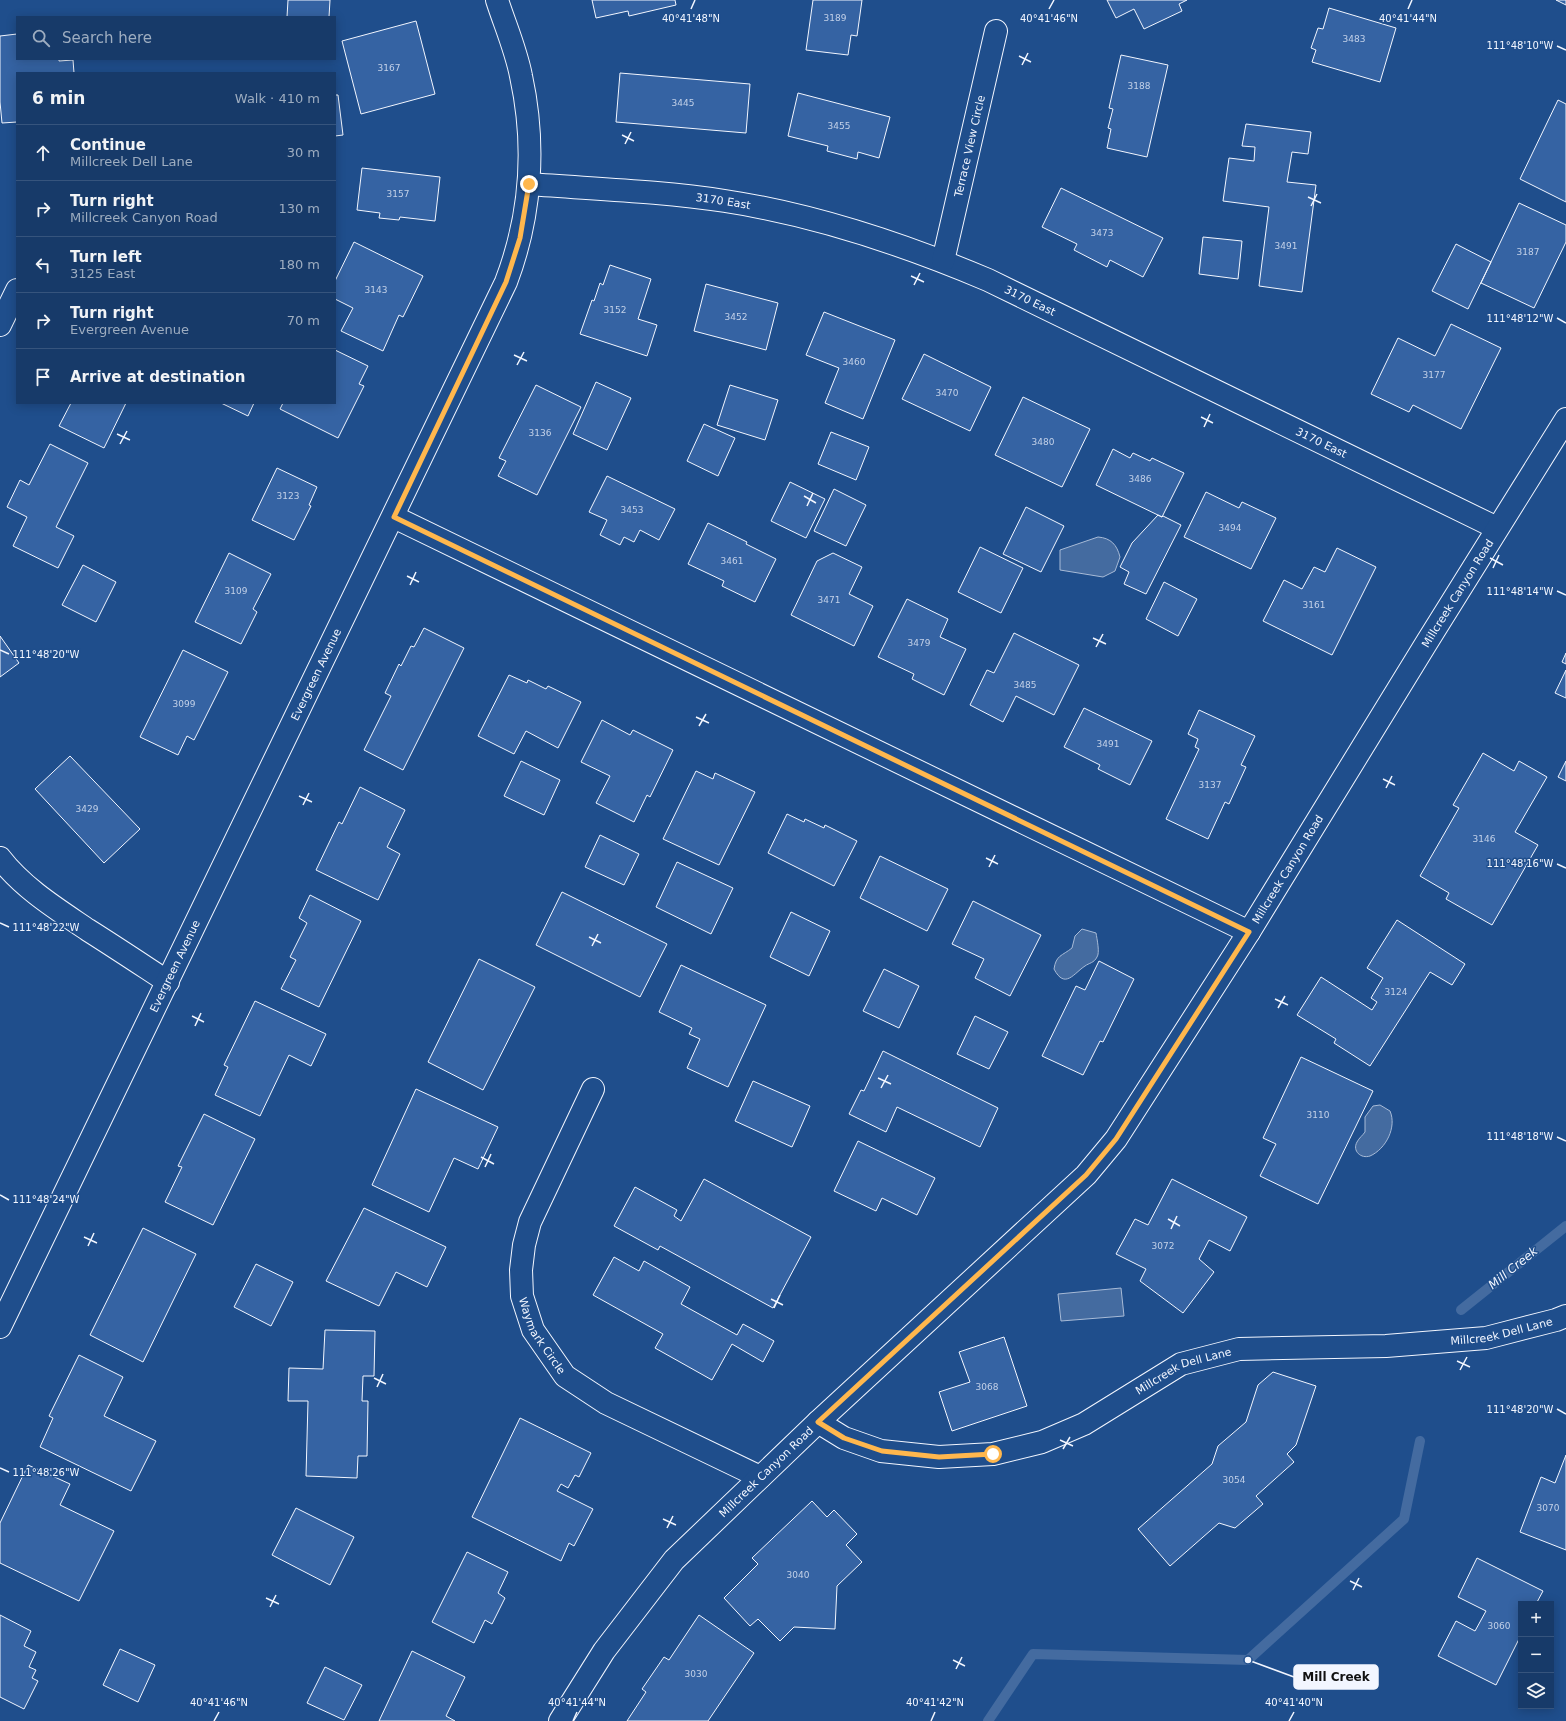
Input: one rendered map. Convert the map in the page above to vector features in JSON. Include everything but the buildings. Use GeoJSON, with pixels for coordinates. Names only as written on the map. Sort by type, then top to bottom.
{"type":"FeatureCollection","features":[{"type":"Feature","properties":{"kind":"street","name":"Evergreen Avenue"},"geometry":{"type":"LineString","coordinates":[[0,1327],[394,517],[506,282],[520,238],[529,184],[529,128],[521,74],[497,0]]}},
{"type":"Feature","properties":{"kind":"street","name":"Terrace View Circle"},"geometry":{"type":"LineString","coordinates":[[943,261],[996,32]]}},
{"type":"Feature","properties":{"kind":"street","name":"3170 East"},"geometry":{"type":"LineString","coordinates":[[529,184],[678,194],[774,210],[822,221],[867,234],[943,261],[988,280],[1497,528]]}},
{"type":"Feature","properties":{"kind":"street"},"geometry":{"type":"LineString","coordinates":[[0,325],[16,292]]}},
{"type":"Feature","properties":{"kind":"street","name":"Millcreek Canyon Road"},"geometry":{"type":"LineString","coordinates":[[560,1721],[604,1651],[674,1560],[818,1422],[1086,1175],[1116,1139],[1249,932],[1497,528],[1534,472],[1566,419]]}},
{"type":"Feature","properties":{"kind":"street"},"geometry":{"type":"LineString","coordinates":[[394,517],[1249,932]]}},
{"type":"Feature","properties":{"kind":"street"},"geometry":{"type":"LineString","coordinates":[[0,858],[32,890],[61,912],[168,982]]}},
{"type":"Feature","properties":{"kind":"street","name":"Waymark Circle"},"geometry":{"type":"LineString","coordinates":[[593,1089],[530,1222],[524,1245],[521,1270],[522,1296],[533,1330],[565,1376],[606,1403],[760,1477]]}},
{"type":"Feature","properties":{"kind":"street","name":"Millcreek Dell Lane"},"geometry":{"type":"LineString","coordinates":[[818,1422],[844,1438],[882,1451],[939,1457],[993,1454],[1042,1442],[1084,1424],[1181,1364],[1239,1349],[1386,1346],[1486,1338],[1556,1320],[1566,1316]]}},
{"type":"Feature","properties":{"kind":"water"},"geometry":{"type":"Polygon","coordinates":[[[1098,537],[1110,541],[1117,549],[1120,557],[1115,571],[1103,577],[1060,570],[1060,550],[1098,537]]]}},
{"type":"Feature","properties":{"kind":"water"},"geometry":{"type":"Polygon","coordinates":[[[1082,929],[1096,933],[1098,955],[1094,961],[1070,978],[1062,978],[1054,969],[1056,961],[1060,956],[1072,948],[1075,936],[1082,929]]]}},
{"type":"Feature","properties":{"kind":"water"},"geometry":{"type":"Polygon","coordinates":[[[1380,1105],[1390,1111],[1392,1117],[1389,1137],[1376,1153],[1367,1157],[1363,1156],[1358,1154],[1356,1145],[1365,1132],[1365,1117],[1373,1106],[1380,1105]]]}},
{"type":"Feature","properties":{"kind":"water"},"geometry":{"type":"Polygon","coordinates":[[[1121,1288],[1124,1316],[1061,1321],[1058,1294],[1121,1288]]]}},
{"type":"Feature","properties":{"kind":"waterway","name":"Mill Creek"},"geometry":{"type":"LineString","coordinates":[[1461,1310],[1566,1226]]}},
{"type":"Feature","properties":{"kind":"waterway","name":"Mill Creek"},"geometry":{"type":"LineString","coordinates":[[988,1721],[1033,1654],[1248,1660],[1404,1519],[1420,1441]]}},
{"type":"Feature","properties":{"kind":"place","name":"Mill Creek"},"geometry":{"type":"Point","coordinates":[1248,1660]}},
{"type":"Feature","properties":{"kind":"route"},"geometry":{"type":"LineString","coordinates":[[529,184],[520,238],[514,262],[506,282],[394,517],[1249,932],[1116,1139],[1086,1175],[818,1422],[844,1438],[882,1451],[939,1457],[993,1454]]}}]}
